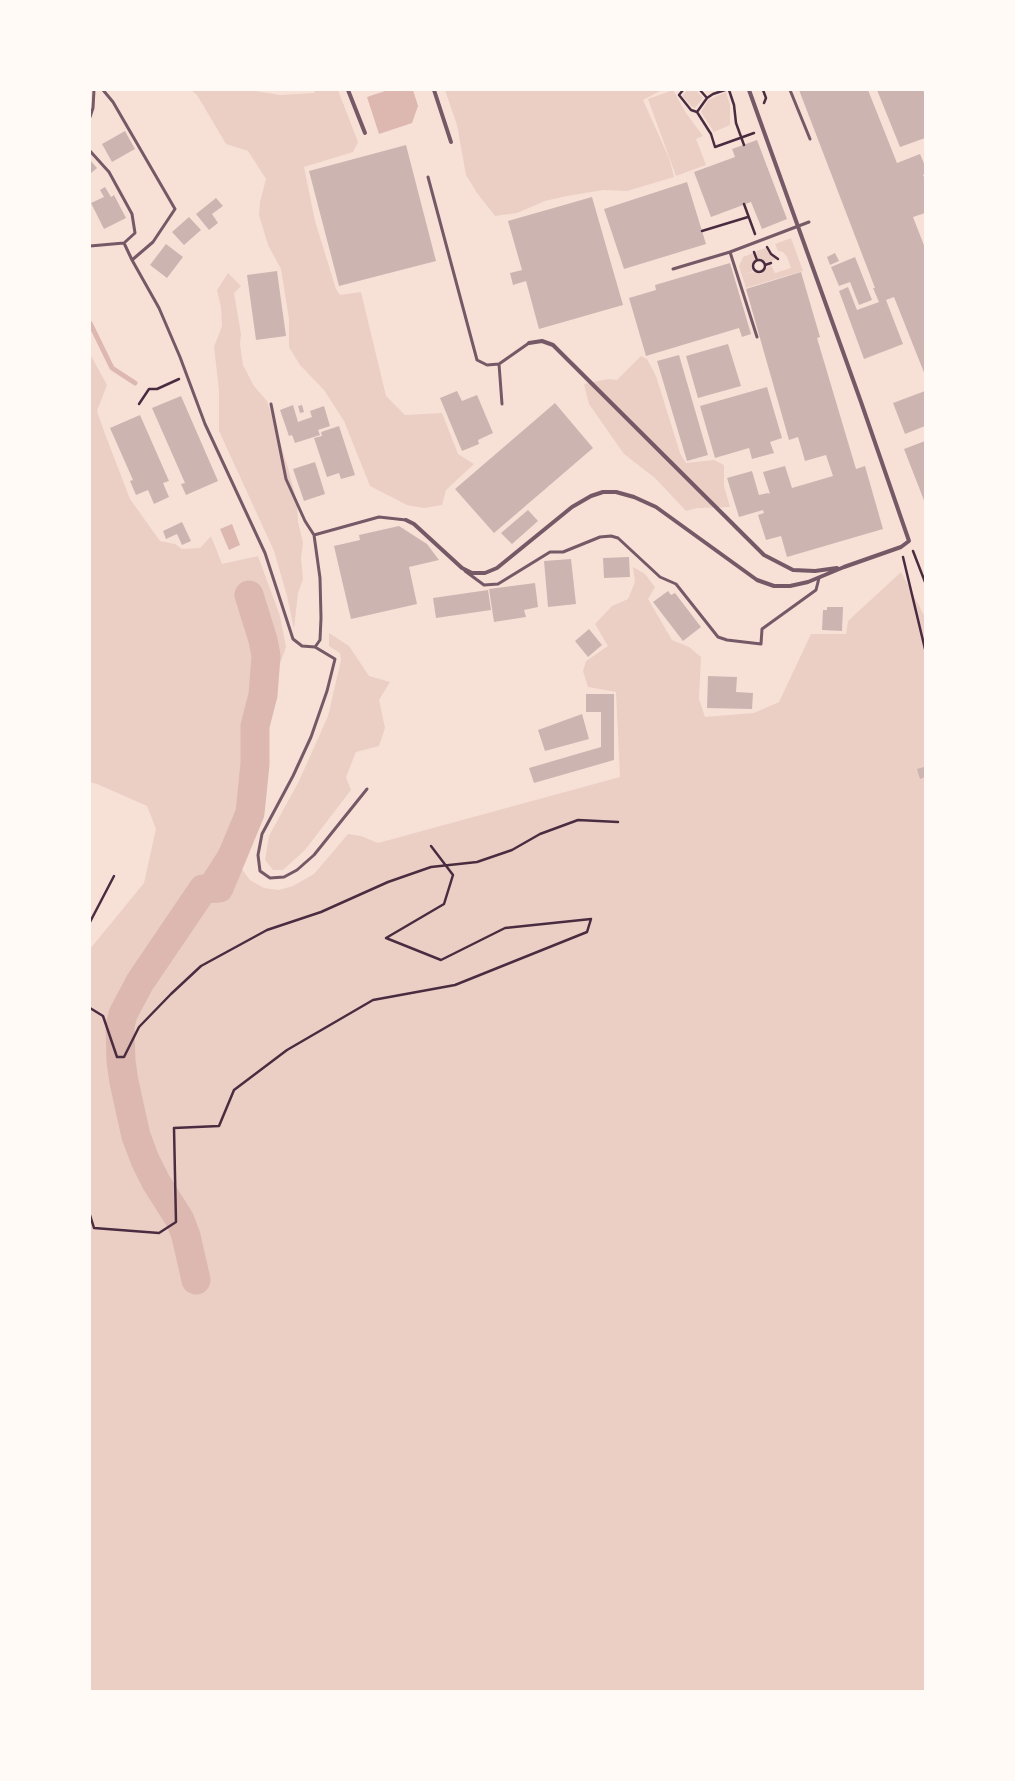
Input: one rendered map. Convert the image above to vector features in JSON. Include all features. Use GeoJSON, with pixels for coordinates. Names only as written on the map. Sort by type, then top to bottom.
{"type":"FeatureCollection","features":[{"type":"Feature","properties":{"kind":"street"},"geometry":{"type":"LineString","coordinates":[[348,90],[365,133]]}},
{"type":"Feature","properties":{"kind":"street"},"geometry":{"type":"LineString","coordinates":[[434,90],[451,142]]}},
{"type":"Feature","properties":{"kind":"street"},"geometry":{"type":"LineString","coordinates":[[406,520],[414,524],[462,568],[472,573],[485,573],[497,568],[572,507],[591,496],[603,492],[616,492],[656,507],[757,580],[774,586],[790,586],[808,582],[901,546],[909,541],[749,90]]}},
{"type":"Feature","properties":{"kind":"street"},"geometry":{"type":"LineString","coordinates":[[529,343],[542,341],[553,345],[764,555],[793,570],[815,572],[844,567]]}},
{"type":"Feature","properties":{"kind":"lane"},"geometry":{"type":"LineString","coordinates":[[90,117],[93,108],[94,90]]}},
{"type":"Feature","properties":{"kind":"lane"},"geometry":{"type":"LineString","coordinates":[[103,90],[113,102],[175,209],[154,242],[132,260]]}},
{"type":"Feature","properties":{"kind":"lane"},"geometry":{"type":"LineString","coordinates":[[790,90],[810,139]]}},
{"type":"Feature","properties":{"kind":"lane"},"geometry":{"type":"LineString","coordinates":[[90,151],[109,172],[132,214],[135,233],[124,243],[90,246]]}},
{"type":"Feature","properties":{"kind":"lane"},"geometry":{"type":"LineString","coordinates":[[428,177],[477,360],[487,365],[499,364],[529,343]]}},
{"type":"Feature","properties":{"kind":"lane"},"geometry":{"type":"LineString","coordinates":[[673,269],[730,252],[809,222]]}},
{"type":"Feature","properties":{"kind":"lane"},"geometry":{"type":"LineString","coordinates":[[124,243],[159,308],[187,375],[205,424],[265,553],[293,639],[302,646],[315,647],[335,659],[320,714],[302,757],[262,834],[258,855],[260,871],[270,878],[284,877],[297,870],[314,855],[367,789]]}},
{"type":"Feature","properties":{"kind":"lane"},"geometry":{"type":"LineString","coordinates":[[730,252],[757,337]]}},
{"type":"Feature","properties":{"kind":"lane"},"geometry":{"type":"LineString","coordinates":[[499,364],[502,404]]}},
{"type":"Feature","properties":{"kind":"lane"},"geometry":{"type":"LineString","coordinates":[[271,404],[286,479],[305,521],[314,535],[320,578],[321,618],[320,640],[315,647]]}},
{"type":"Feature","properties":{"kind":"lane"},"geometry":{"type":"LineString","coordinates":[[314,535],[379,516],[406,520]]}},
{"type":"Feature","properties":{"kind":"lane"},"geometry":{"type":"LineString","coordinates":[[462,568],[484,585],[498,584],[550,552],[563,552],[600,537],[611,536],[618,538],[660,577],[676,584],[710,629],[718,637],[727,640],[760,644],[762,629],[816,590],[819,578]]}},
{"type":"Feature","properties":{"kind":"path"},"geometry":{"type":"LineString","coordinates":[[683,90],[679,95],[691,110],[697,112],[711,134],[715,147],[764,130]]}},
{"type":"Feature","properties":{"kind":"path"},"geometry":{"type":"LineString","coordinates":[[700,90],[707,98]]}},
{"type":"Feature","properties":{"kind":"path"},"geometry":{"type":"LineString","coordinates":[[697,112],[707,98],[713,94],[726,90]]}},
{"type":"Feature","properties":{"kind":"path"},"geometry":{"type":"LineString","coordinates":[[729,90],[734,105],[736,123],[744,145]]}},
{"type":"Feature","properties":{"kind":"path"},"geometry":{"type":"LineString","coordinates":[[744,204],[758,241]]}},
{"type":"Feature","properties":{"kind":"path"},"geometry":{"type":"LineString","coordinates":[[702,231],[748,216]]}},
{"type":"Feature","properties":{"kind":"path"},"geometry":{"type":"LineString","coordinates":[[767,247],[771,254],[778,259]]}},
{"type":"Feature","properties":{"kind":"path"},"geometry":{"type":"LineString","coordinates":[[754,252],[757,260]]}},
{"type":"Feature","properties":{"kind":"path"},"geometry":{"type":"LineString","coordinates":[[757,260],[762,261],[765,265]]}},
{"type":"Feature","properties":{"kind":"path"},"geometry":{"type":"LineString","coordinates":[[757,260],[753,266],[756,272],[763,271],[765,265]]}},
{"type":"Feature","properties":{"kind":"path"},"geometry":{"type":"LineString","coordinates":[[765,265],[771,263]]}},
{"type":"Feature","properties":{"kind":"path"},"geometry":{"type":"LineString","coordinates":[[139,404],[148,390],[157,389],[187,375]]}},
{"type":"Feature","properties":{"kind":"path"},"geometry":{"type":"LineString","coordinates":[[909,541],[925,582]]}},
{"type":"Feature","properties":{"kind":"path"},"geometry":{"type":"LineString","coordinates":[[901,546],[925,649]]}},
{"type":"Feature","properties":{"kind":"path"},"geometry":{"type":"LineString","coordinates":[[90,1008],[103,1016],[117,1057],[124,1056],[139,1027],[201,966],[267,930],[321,912],[388,882],[431,867],[445,864],[477,862],[512,850],[540,834],[578,820],[618,822]]}},
{"type":"Feature","properties":{"kind":"path"},"geometry":{"type":"LineString","coordinates":[[90,1214],[94,1228],[159,1233],[176,1222],[174,1128],[220,1126],[234,1090],[287,1050],[374,1000],[454,985],[587,932],[591,919],[505,928],[441,960],[386,938],[444,904],[453,875],[431,846]]}},
{"type":"Feature","properties":{"kind":"path"},"geometry":{"type":"LineString","coordinates":[[90,922],[114,876]]}},
{"type":"Feature","properties":{"kind":"shaded area"},"geometry":{"type":"Polygon","coordinates":[[[191,90],[250,90],[280,95],[314,93],[315,90],[338,90],[358,142],[353,152],[304,167],[315,221],[336,289],[340,295],[361,292],[386,396],[405,415],[442,413],[458,454],[474,464],[446,490],[442,505],[424,508],[407,505],[370,486],[344,421],[324,390],[300,365],[289,347],[289,319],[281,269],[268,245],[259,215],[260,202],[266,179],[248,151],[226,144],[197,95],[191,90]]]}},
{"type":"Feature","properties":{"kind":"shaded area"},"geometry":{"type":"Polygon","coordinates":[[[388,90],[413,90],[418,106],[412,123],[379,134],[367,97],[388,90]]]}},
{"type":"Feature","properties":{"kind":"shaded area"},"geometry":{"type":"Polygon","coordinates":[[[445,90],[662,90],[643,100],[669,158],[674,177],[627,191],[603,190],[567,196],[545,201],[517,213],[495,216],[477,193],[466,175],[457,125],[445,90]]]}},
{"type":"Feature","properties":{"kind":"shaded area"},"geometry":{"type":"Polygon","coordinates":[[[673,90],[686,113],[703,136],[696,139],[706,165],[676,176],[648,99],[673,90]]]}},
{"type":"Feature","properties":{"kind":"shaded area"},"geometry":{"type":"Polygon","coordinates":[[[687,90],[696,90],[703,98],[695,108],[692,107],[682,96],[687,90]]]}},
{"type":"Feature","properties":{"kind":"shaded area"},"geometry":{"type":"Polygon","coordinates":[[[726,92],[730,105],[730,125],[714,132],[701,112],[708,100],[726,92]]]}},
{"type":"Feature","properties":{"kind":"shaded area"},"geometry":{"type":"Polygon","coordinates":[[[791,238],[803,271],[746,288],[739,266],[743,257],[753,253],[756,260],[752,265],[753,271],[744,275],[753,272],[761,274],[771,265],[775,273],[791,268],[787,257],[783,252],[778,251],[775,244],[791,238]]]}},
{"type":"Feature","properties":{"kind":"shaded area"},"geometry":{"type":"Polygon","coordinates":[[[766,248],[770,255],[777,259],[766,263],[758,259],[756,251],[766,248]]]}},
{"type":"Feature","properties":{"kind":"shaded area"},"geometry":{"type":"Polygon","coordinates":[[[228,273],[241,286],[234,293],[241,334],[240,344],[243,365],[254,386],[267,401],[297,502],[298,522],[303,543],[301,558],[303,579],[298,593],[294,629],[287,596],[274,551],[219,431],[219,390],[214,347],[222,326],[221,307],[217,290],[228,273]]]}},
{"type":"Feature","properties":{"kind":"shaded area"},"geometry":{"type":"Polygon","coordinates":[[[90,354],[107,385],[97,411],[105,434],[130,499],[160,541],[175,544],[182,549],[200,548],[211,536],[222,564],[258,556],[280,616],[286,647],[254,736],[250,754],[255,801],[242,851],[241,868],[250,880],[264,888],[279,890],[293,886],[314,874],[348,834],[361,836],[378,843],[620,777],[616,692],[588,687],[583,671],[586,661],[608,646],[595,624],[612,606],[628,599],[635,582],[633,567],[645,574],[655,587],[648,599],[672,640],[689,647],[701,657],[699,699],[705,717],[754,713],[779,702],[811,634],[846,634],[848,621],[901,572],[925,617],[925,1691],[90,1691],[90,949],[144,883],[156,829],[147,806],[90,782],[90,354]]]}},
{"type":"Feature","properties":{"kind":"shaded area"},"geometry":{"type":"Polygon","coordinates":[[[641,356],[647,359],[656,376],[680,453],[686,463],[714,460],[724,465],[724,486],[730,507],[697,508],[686,511],[655,478],[624,454],[589,404],[584,384],[608,379],[617,380],[641,356]]]}},
{"type":"Feature","properties":{"kind":"shaded area"},"geometry":{"type":"Polygon","coordinates":[[[232,524],[240,545],[229,550],[220,529],[232,524]]]}},
{"type":"Feature","properties":{"kind":"shaded area"},"geometry":{"type":"Polygon","coordinates":[[[329,633],[349,646],[369,676],[390,682],[379,700],[385,728],[379,746],[356,752],[346,777],[351,790],[305,850],[283,870],[273,870],[265,860],[269,836],[299,781],[328,716],[341,660],[340,653],[329,646],[329,633]]]}},
{"type":"Feature","properties":{"kind":"building"},"geometry":{"type":"Polygon","coordinates":[[[799,90],[868,90],[897,163],[920,154],[925,166],[925,174],[923,175],[925,179],[925,213],[913,217],[925,248],[925,375],[894,297],[886,300],[903,344],[864,359],[839,291],[848,287],[857,310],[879,302],[873,288],[875,288],[799,90]]]}},
{"type":"Feature","properties":{"kind":"building"},"geometry":{"type":"Polygon","coordinates":[[[877,90],[923,90],[925,95],[925,138],[900,147],[877,90]]]}},
{"type":"Feature","properties":{"kind":"building"},"geometry":{"type":"Polygon","coordinates":[[[125,131],[135,149],[112,162],[102,144],[125,131]]]}},
{"type":"Feature","properties":{"kind":"building"},"geometry":{"type":"Polygon","coordinates":[[[757,140],[787,219],[762,229],[751,202],[711,217],[694,172],[735,157],[732,149],[757,140]]]}},
{"type":"Feature","properties":{"kind":"building"},"geometry":{"type":"Polygon","coordinates":[[[406,145],[436,261],[339,286],[309,171],[406,145]]]}},
{"type":"Feature","properties":{"kind":"building"},"geometry":{"type":"Polygon","coordinates":[[[90,160],[97,168],[90,174],[90,160]]]}},
{"type":"Feature","properties":{"kind":"building"},"geometry":{"type":"Polygon","coordinates":[[[687,182],[706,244],[624,269],[604,209],[687,182]]]}},
{"type":"Feature","properties":{"kind":"building"},"geometry":{"type":"Polygon","coordinates":[[[105,187],[111,197],[114,195],[126,218],[104,229],[91,203],[104,197],[100,190],[105,187]]]}},
{"type":"Feature","properties":{"kind":"building"},"geometry":{"type":"Polygon","coordinates":[[[592,197],[623,305],[539,329],[526,281],[513,285],[510,273],[522,270],[508,221],[592,197]]]}},
{"type":"Feature","properties":{"kind":"building"},"geometry":{"type":"Polygon","coordinates":[[[216,198],[223,206],[212,214],[218,223],[209,230],[196,214],[216,198]]]}},
{"type":"Feature","properties":{"kind":"building"},"geometry":{"type":"Polygon","coordinates":[[[189,217],[201,230],[184,245],[172,232],[189,217]]]}},
{"type":"Feature","properties":{"kind":"building"},"geometry":{"type":"Polygon","coordinates":[[[166,244],[183,257],[167,278],[150,265],[166,244]]]}},
{"type":"Feature","properties":{"kind":"building"},"geometry":{"type":"Polygon","coordinates":[[[835,253],[839,261],[830,265],[827,257],[835,253]]]}},
{"type":"Feature","properties":{"kind":"building"},"geometry":{"type":"Polygon","coordinates":[[[855,257],[872,300],[859,305],[850,282],[839,286],[831,267],[855,257]]]}},
{"type":"Feature","properties":{"kind":"building"},"geometry":{"type":"Polygon","coordinates":[[[730,263],[751,334],[742,337],[739,328],[646,356],[629,298],[656,290],[655,285],[730,263]]]}},
{"type":"Feature","properties":{"kind":"building"},"geometry":{"type":"Polygon","coordinates":[[[277,271],[286,336],[256,340],[247,275],[277,271]]]}},
{"type":"Feature","properties":{"kind":"building"},"geometry":{"type":"Polygon","coordinates":[[[801,272],[820,337],[817,338],[856,469],[865,466],[883,529],[787,557],[781,536],[766,540],[758,515],[764,513],[763,510],[739,517],[727,478],[752,471],[759,495],[770,494],[763,472],[785,466],[792,488],[833,476],[826,455],[805,461],[798,437],[789,440],[746,289],[801,272]]]}},
{"type":"Feature","properties":{"kind":"building"},"geometry":{"type":"Polygon","coordinates":[[[728,344],[741,386],[698,398],[686,356],[728,344]]]}},
{"type":"Feature","properties":{"kind":"building"},"geometry":{"type":"Polygon","coordinates":[[[679,355],[708,455],[687,461],[657,361],[679,355]]]}},
{"type":"Feature","properties":{"kind":"building"},"geometry":{"type":"Polygon","coordinates":[[[767,387],[782,438],[770,442],[774,453],[752,459],[749,448],[715,458],[700,406],[767,387]]]}},
{"type":"Feature","properties":{"kind":"building"},"geometry":{"type":"Polygon","coordinates":[[[457,391],[462,401],[477,395],[493,433],[478,440],[479,444],[462,451],[440,398],[457,391]]]}},
{"type":"Feature","properties":{"kind":"building"},"geometry":{"type":"Polygon","coordinates":[[[925,391],[925,426],[905,434],[893,403],[925,391]]]}},
{"type":"Feature","properties":{"kind":"building"},"geometry":{"type":"Polygon","coordinates":[[[181,396],[218,481],[186,495],[181,484],[185,483],[152,408],[181,396]]]}},
{"type":"Feature","properties":{"kind":"building"},"geometry":{"type":"Polygon","coordinates":[[[555,403],[593,448],[494,533],[455,489],[555,403]]]}},
{"type":"Feature","properties":{"kind":"building"},"geometry":{"type":"Polygon","coordinates":[[[293,405],[298,422],[312,417],[310,411],[324,406],[330,426],[318,430],[320,435],[295,443],[292,435],[289,436],[280,410],[293,405]]]}},
{"type":"Feature","properties":{"kind":"building"},"geometry":{"type":"Polygon","coordinates":[[[302,405],[304,412],[300,413],[298,406],[302,405]]]}},
{"type":"Feature","properties":{"kind":"building"},"geometry":{"type":"Polygon","coordinates":[[[140,415],[169,481],[163,483],[169,497],[154,504],[148,490],[136,495],[130,481],[133,480],[110,428],[140,415]]]}},
{"type":"Feature","properties":{"kind":"building"},"geometry":{"type":"Polygon","coordinates":[[[339,426],[355,475],[341,479],[339,473],[327,477],[314,438],[322,436],[321,432],[339,426]]]}},
{"type":"Feature","properties":{"kind":"building"},"geometry":{"type":"Polygon","coordinates":[[[925,441],[925,503],[904,449],[925,441]]]}},
{"type":"Feature","properties":{"kind":"building"},"geometry":{"type":"Polygon","coordinates":[[[315,462],[325,494],[304,501],[293,469],[315,462]]]}},
{"type":"Feature","properties":{"kind":"building"},"geometry":{"type":"Polygon","coordinates":[[[528,510],[538,521],[512,544],[501,533],[528,510]]]}},
{"type":"Feature","properties":{"kind":"building"},"geometry":{"type":"Polygon","coordinates":[[[182,522],[191,541],[182,545],[177,534],[166,539],[163,531],[182,522]]]}},
{"type":"Feature","properties":{"kind":"building"},"geometry":{"type":"Polygon","coordinates":[[[399,526],[427,544],[439,560],[409,567],[417,604],[351,619],[334,546],[360,540],[359,535],[399,526]]]}},
{"type":"Feature","properties":{"kind":"building"},"geometry":{"type":"Polygon","coordinates":[[[629,557],[630,577],[604,578],[603,558],[629,557]]]}},
{"type":"Feature","properties":{"kind":"building"},"geometry":{"type":"Polygon","coordinates":[[[571,559],[576,604],[548,607],[544,561],[571,559]]]}},
{"type":"Feature","properties":{"kind":"building"},"geometry":{"type":"Polygon","coordinates":[[[535,583],[538,607],[524,610],[526,617],[494,622],[489,589],[535,583]]]}},
{"type":"Feature","properties":{"kind":"building"},"geometry":{"type":"Polygon","coordinates":[[[488,590],[491,610],[436,618],[433,598],[488,590]]]}},
{"type":"Feature","properties":{"kind":"building"},"geometry":{"type":"Polygon","coordinates":[[[668,591],[671,595],[675,593],[701,627],[683,641],[653,602],[668,591]]]}},
{"type":"Feature","properties":{"kind":"building"},"geometry":{"type":"Polygon","coordinates":[[[827,607],[843,607],[842,631],[822,630],[823,610],[827,610],[827,607]]]}},
{"type":"Feature","properties":{"kind":"building"},"geometry":{"type":"Polygon","coordinates":[[[589,629],[602,645],[588,657],[575,641],[589,629]]]}},
{"type":"Feature","properties":{"kind":"building"},"geometry":{"type":"Polygon","coordinates":[[[708,676],[737,677],[736,692],[753,693],[752,709],[707,708],[708,676]]]}},
{"type":"Feature","properties":{"kind":"building"},"geometry":{"type":"Polygon","coordinates":[[[586,694],[614,694],[614,760],[534,783],[529,768],[601,747],[601,712],[586,712],[586,694]]]}},
{"type":"Feature","properties":{"kind":"building"},"geometry":{"type":"Polygon","coordinates":[[[582,714],[589,739],[545,751],[538,730],[582,714]]]}},
{"type":"Feature","properties":{"kind":"building"},"geometry":{"type":"Polygon","coordinates":[[[924,767],[925,777],[920,779],[917,769],[924,767]]]}},
{"type":"Feature","properties":{"kind":"waterway"},"geometry":{"type":"LineString","coordinates":[[90,323],[112,368],[135,383]]}},
{"type":"Feature","properties":{"kind":"waterway"},"geometry":{"type":"LineString","coordinates":[[196,1280],[186,1236],[180,1220],[156,1182],[145,1160],[136,1136],[124,1082],[121,1061],[120,1026],[123,1014],[140,982],[203,889],[219,888],[250,813],[255,764],[255,726],[263,695],[266,656],[263,640],[249,595]]}},
{"type":"Feature","properties":{"kind":"waterway"},"geometry":{"type":"LineString","coordinates":[[203,889],[204,878],[252,803]]}}]}
